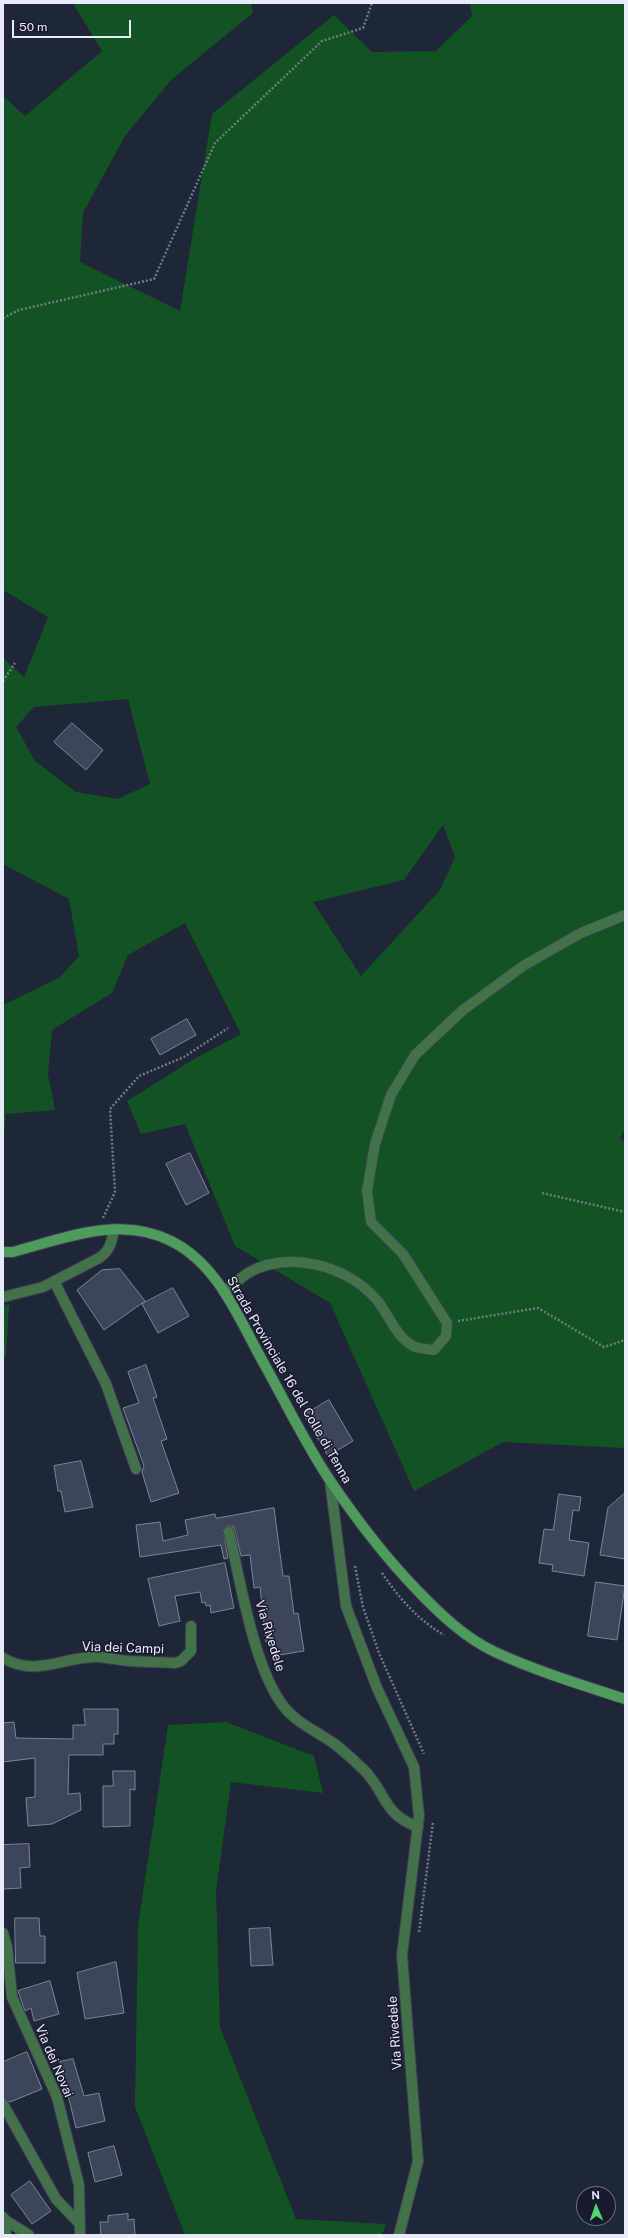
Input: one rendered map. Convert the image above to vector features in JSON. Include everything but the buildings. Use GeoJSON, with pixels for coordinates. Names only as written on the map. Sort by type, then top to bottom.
{"type":"FeatureCollection","features":[{"type":"Feature","properties":{"kind":"street"},"geometry":{"type":"LineString","coordinates":[[224,1292],[248,1273],[280,1262],[296,1261],[324,1266],[363,1286],[376,1300],[394,1328],[414,1347],[434,1350],[446,1336],[448,1323],[403,1254],[371,1222],[367,1190],[375,1144],[391,1095],[415,1055],[463,1010],[523,966],[581,933],[625,915]]}},
{"type":"Feature","properties":{"kind":"street","name":"Strada Provinciale 16 del Colle di Tenna"},"geometry":{"type":"LineString","coordinates":[[3,1252],[13,1252],[100,1229],[143,1230],[170,1240],[184,1248],[215,1278],[224,1292],[330,1481],[393,1565],[444,1619],[494,1651],[576,1683],[625,1698]]}},
{"type":"Feature","properties":{"kind":"street"},"geometry":{"type":"LineString","coordinates":[[3,1297],[25,1293],[54,1281],[106,1253],[112,1242],[114,1229]]}},
{"type":"Feature","properties":{"kind":"street"},"geometry":{"type":"LineString","coordinates":[[54,1281],[106,1384],[136,1469]]}},
{"type":"Feature","properties":{"kind":"street","name":"Via Rivedele"},"geometry":{"type":"LineString","coordinates":[[330,1481],[346,1606],[377,1688],[414,1767],[418,1827],[402,1955],[418,2161],[399,2235]]}},
{"type":"Feature","properties":{"kind":"street","name":"Via Rivedele"},"geometry":{"type":"LineString","coordinates":[[229,1532],[252,1631],[266,1674],[284,1708],[337,1746],[365,1771],[391,1811],[403,1822],[418,1827]]}},
{"type":"Feature","properties":{"kind":"street","name":"Via dei Campi"},"geometry":{"type":"LineString","coordinates":[[3,1658],[18,1666],[36,1668],[77,1659],[98,1657],[130,1661],[175,1663],[181,1661],[191,1652],[191,1626]]}},
{"type":"Feature","properties":{"kind":"street","name":"Via dei Novai"},"geometry":{"type":"LineString","coordinates":[[3,1933],[7,1947],[12,1997],[57,2097],[78,2185],[80,2235]]}},
{"type":"Feature","properties":{"kind":"street"},"geometry":{"type":"LineString","coordinates":[[3,2104],[56,2199],[80,2224]]}},
{"type":"Feature","properties":{"kind":"street"},"geometry":{"type":"LineString","coordinates":[[4,2218],[6,2235]]}},
{"type":"Feature","properties":{"kind":"street"},"geometry":{"type":"LineString","coordinates":[[4,2218],[29,2235]]}},
{"type":"Feature","properties":{"kind":"path"},"geometry":{"type":"LineString","coordinates":[[3,318],[20,310],[154,279],[215,143],[322,41],[363,28],[372,3]]}},
{"type":"Feature","properties":{"kind":"path"},"geometry":{"type":"LineString","coordinates":[[3,681],[15,663]]}},
{"type":"Feature","properties":{"kind":"path"},"geometry":{"type":"LineString","coordinates":[[100,1229],[103,1214],[115,1192],[110,1109],[139,1076],[184,1057],[228,1028]]}},
{"type":"Feature","properties":{"kind":"path"},"geometry":{"type":"LineString","coordinates":[[542,1193],[625,1212]]}},
{"type":"Feature","properties":{"kind":"path"},"geometry":{"type":"LineString","coordinates":[[448,1323],[538,1308],[604,1347],[625,1340]]}},
{"type":"Feature","properties":{"kind":"green space"},"geometry":{"type":"Polygon","coordinates":[[[73,3],[251,3],[253,13],[171,80],[125,136],[83,213],[80,262],[180,311],[212,114],[334,15],[372,52],[436,51],[472,16],[470,3],[625,3],[625,1129],[620,1138],[625,1142],[625,1448],[503,1442],[414,1491],[330,1303],[235,1246],[185,1124],[141,1134],[127,1101],[194,1059],[241,1034],[185,923],[128,955],[112,993],[52,1030],[48,1075],[55,1110],[6,1114],[3,1147],[3,1005],[60,977],[79,956],[69,899],[3,864],[3,658],[24,677],[48,617],[3,590],[3,96],[25,116],[102,51],[73,3]],[[128,699],[34,707],[16,727],[35,761],[76,792],[118,799],[150,784],[128,699]],[[443,825],[404,880],[313,902],[361,976],[440,890],[455,857],[443,825]]]}},
{"type":"Feature","properties":{"kind":"green space"},"geometry":{"type":"Polygon","coordinates":[[[3,1304],[9,1305],[6,1358],[3,1357],[3,1304]]]}},
{"type":"Feature","properties":{"kind":"green space"},"geometry":{"type":"Polygon","coordinates":[[[226,1722],[314,1756],[323,1793],[231,1782],[216,1891],[220,2027],[296,2219],[386,2224],[382,2235],[185,2235],[135,2107],[138,1926],[168,1725],[226,1722]]]}}]}
